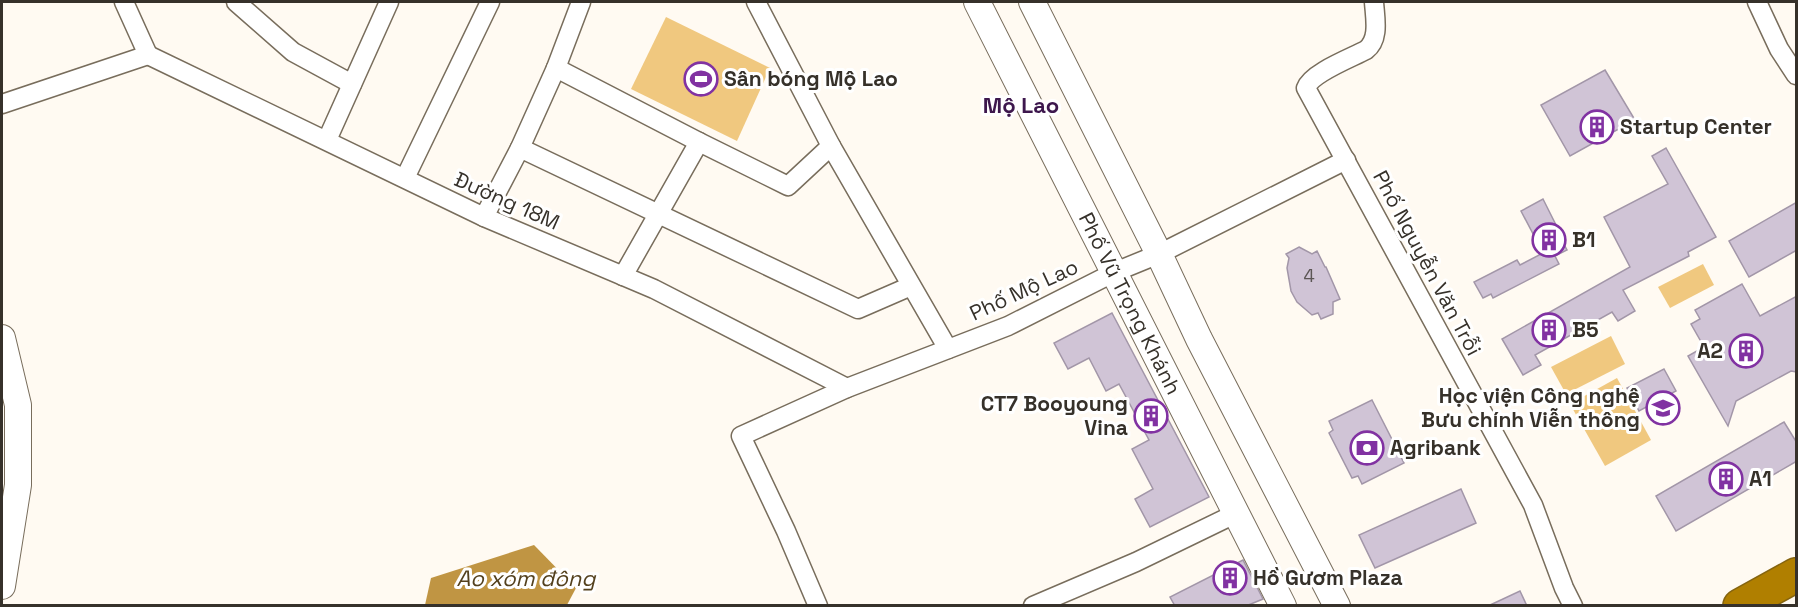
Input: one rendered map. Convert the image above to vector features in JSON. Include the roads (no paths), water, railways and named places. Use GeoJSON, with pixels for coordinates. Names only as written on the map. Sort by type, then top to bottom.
{"type":"FeatureCollection","features":[{"type":"Feature","properties":{"kind":"highway"},"geometry":{"type":"LineString","coordinates":[[1740,606],[1797,576]]}},
{"type":"Feature","properties":{"kind":"main road","name":"Phố Vũ Trọng Khánh"},"geometry":{"type":"LineString","coordinates":[[977,2],[1283,606]]}},
{"type":"Feature","properties":{"kind":"main road"},"geometry":{"type":"LineString","coordinates":[[1032,2],[1159,254],[1199,339],[1337,606]]}},
{"type":"Feature","properties":{"kind":"main road"},"geometry":{"type":"LineString","coordinates":[[2,338],[18,405],[18,485],[2,586]]}},
{"type":"Feature","properties":{"kind":"street"},"geometry":{"type":"LineString","coordinates":[[2,104],[148,55],[124,2]]}},
{"type":"Feature","properties":{"kind":"street"},"geometry":{"type":"LineString","coordinates":[[236,2],[293,52],[352,84]]}},
{"type":"Feature","properties":{"kind":"street"},"geometry":{"type":"LineString","coordinates":[[327,140],[389,2]]}},
{"type":"Feature","properties":{"kind":"street"},"geometry":{"type":"LineString","coordinates":[[405,178],[490,2]]}},
{"type":"Feature","properties":{"kind":"street"},"geometry":{"type":"LineString","coordinates":[[484,217],[556,68],[581,2]]}},
{"type":"Feature","properties":{"kind":"street"},"geometry":{"type":"LineString","coordinates":[[756,2],[831,146],[948,349]]}},
{"type":"Feature","properties":{"kind":"street","name":"Phố Nguyễn Văn Trỗi"},"geometry":{"type":"LineString","coordinates":[[1374,2],[1376,34],[1373,45],[1318,75],[1308,82],[1306,88],[1533,506],[1573,606]]}},
{"type":"Feature","properties":{"kind":"street"},"geometry":{"type":"LineString","coordinates":[[1757,2],[1779,49],[1797,75]]}},
{"type":"Feature","properties":{"kind":"street","name":"Đường 18M"},"geometry":{"type":"LineString","coordinates":[[148,55],[484,217],[654,289],[847,388]]}},
{"type":"Feature","properties":{"kind":"street"},"geometry":{"type":"LineString","coordinates":[[556,68],[788,186],[831,146]]}},
{"type":"Feature","properties":{"kind":"street"},"geometry":{"type":"LineString","coordinates":[[623,276],[699,142]]}},
{"type":"Feature","properties":{"kind":"street"},"geometry":{"type":"LineString","coordinates":[[519,148],[858,309],[911,286]]}},
{"type":"Feature","properties":{"kind":"street","name":"Phố Mộ Lao"},"geometry":{"type":"LineString","coordinates":[[818,606],[741,436],[847,388],[1008,326],[1114,272],[1159,254],[1346,160]]}},
{"type":"Feature","properties":{"kind":"street"},"geometry":{"type":"LineString","coordinates":[[1033,606],[1136,562],[1237,513]]}},
{"type":"Feature","properties":{"kind":"water","name":"Ao xóm đông"},"geometry":{"type":"Polygon","coordinates":[[[534,545],[576,588],[567,605],[425,605],[431,578],[534,545]]]}},
{"type":"Feature","properties":{"kind":"place","name":"Sân bóng Mộ Lao"},"geometry":{"type":"Point","coordinates":[701,79]}},
{"type":"Feature","properties":{"kind":"place","name":"Startup Center"},"geometry":{"type":"Point","coordinates":[1597,127]}},
{"type":"Feature","properties":{"kind":"place","name":"B1"},"geometry":{"type":"Point","coordinates":[1549,240]}},
{"type":"Feature","properties":{"kind":"place","name":"B5"},"geometry":{"type":"Point","coordinates":[1549,330]}},
{"type":"Feature","properties":{"kind":"place","name":"A2"},"geometry":{"type":"Point","coordinates":[1746,351]}},
{"type":"Feature","properties":{"kind":"place","name":"Học viện Công nghệ Bưu chính Viễn thông"},"geometry":{"type":"Point","coordinates":[1663,408]}},
{"type":"Feature","properties":{"kind":"place","name":"CT7 Booyoung Vina"},"geometry":{"type":"Point","coordinates":[1151,416]}},
{"type":"Feature","properties":{"kind":"place","name":"Agribank"},"geometry":{"type":"Point","coordinates":[1367,448]}},
{"type":"Feature","properties":{"kind":"place","name":"A1"},"geometry":{"type":"Point","coordinates":[1726,479]}},
{"type":"Feature","properties":{"kind":"place","name":"Hồ Gươm Plaza"},"geometry":{"type":"Point","coordinates":[1230,578]}},
{"type":"Feature","properties":{"kind":"district","name":"Mộ Lao"},"geometry":{"type":"Point","coordinates":[1021,105]}}]}
